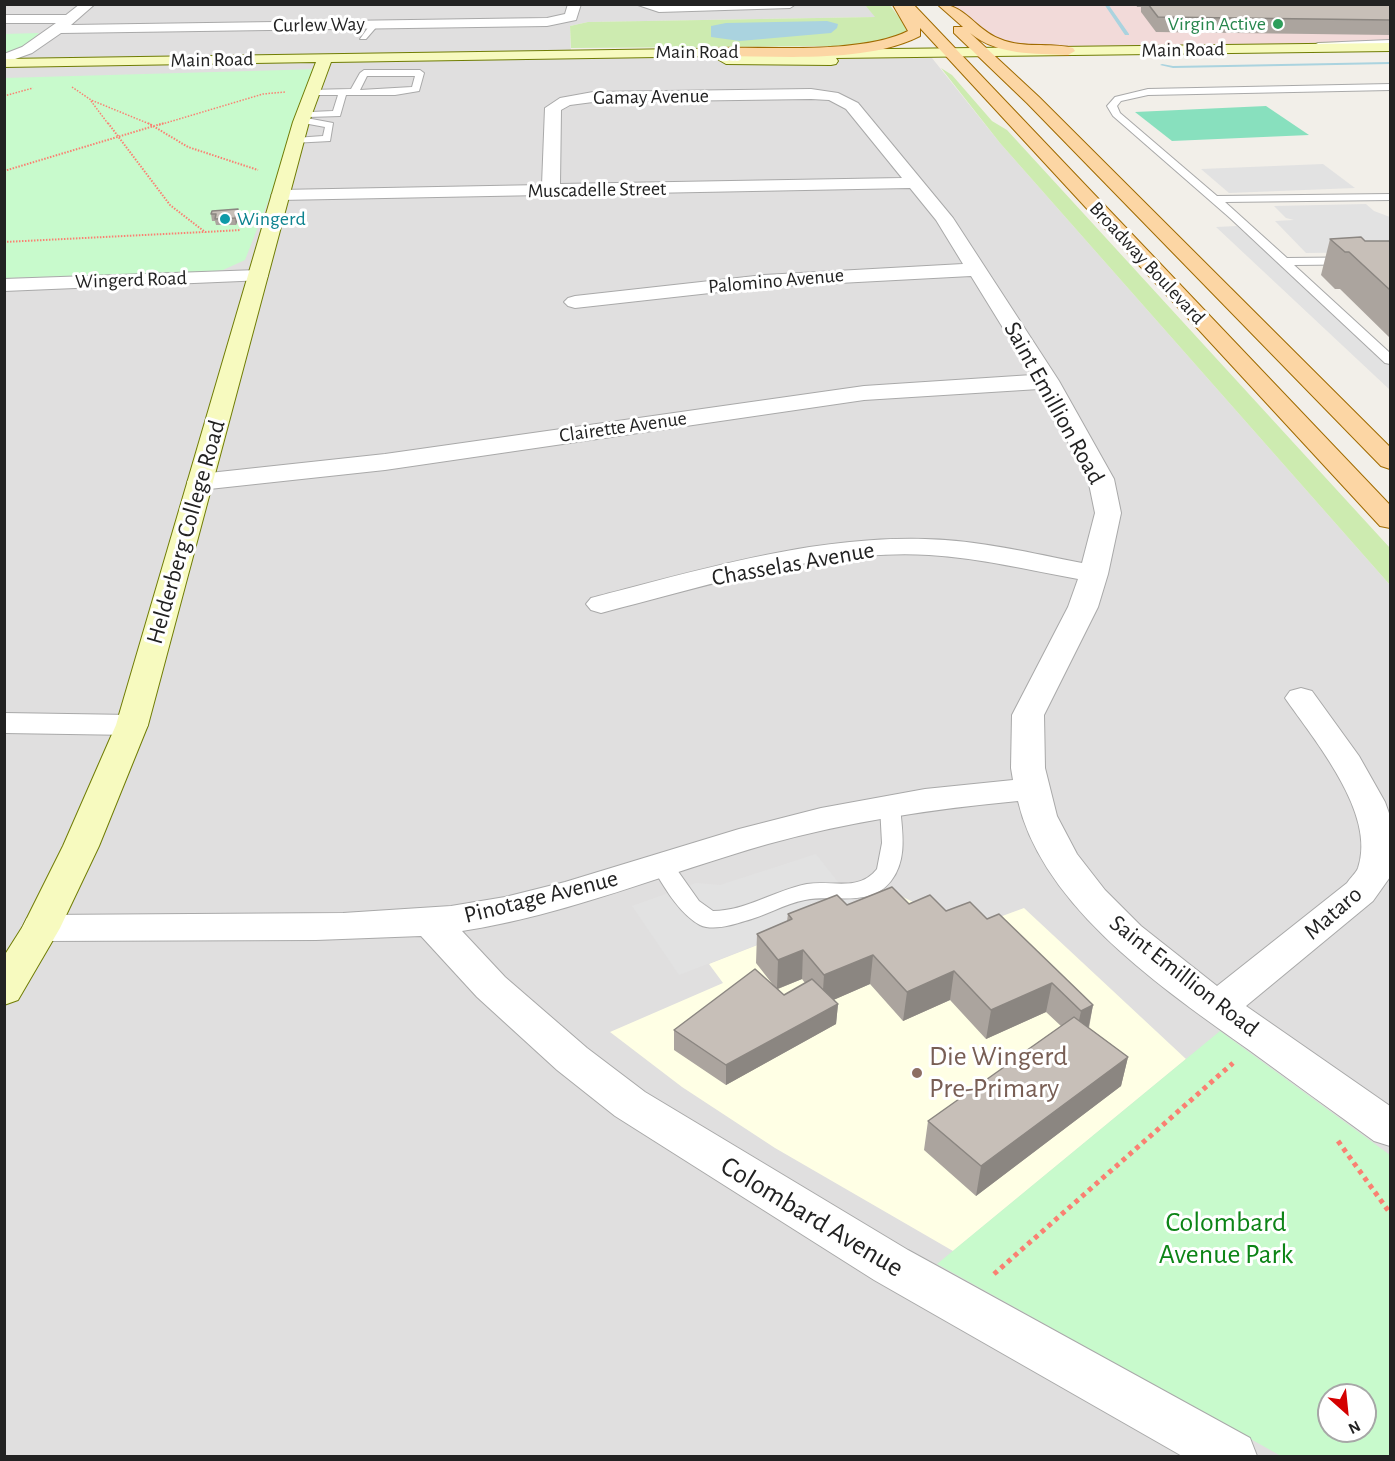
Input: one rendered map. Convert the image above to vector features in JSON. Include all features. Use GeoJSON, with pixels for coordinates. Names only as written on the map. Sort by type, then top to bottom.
{"type":"FeatureCollection","features":[{"type":"Feature","properties":{"kind":"main road"},"geometry":{"type":"LineString","coordinates":[[711,52],[838,49],[891,44],[915,33],[899,4]]}},
{"type":"Feature","properties":{"kind":"main road","name":"Broadway Boulevard"},"geometry":{"type":"LineString","coordinates":[[905,4],[1390,520]]}},
{"type":"Feature","properties":{"kind":"main road","name":"Broadway Boulevard"},"geometry":{"type":"LineString","coordinates":[[935,4],[1390,461]]}},
{"type":"Feature","properties":{"kind":"main road"},"geometry":{"type":"LineString","coordinates":[[943,4],[984,37],[995,42],[1068,51]]}},
{"type":"Feature","properties":{"kind":"main road","name":"Main Road"},"geometry":{"type":"LineString","coordinates":[[985,56],[1068,51],[1390,47]]}},
{"type":"Feature","properties":{"kind":"main road","name":"Main Road"},"geometry":{"type":"LineString","coordinates":[[4,71],[711,52],[955,56]]}},
{"type":"Feature","properties":{"kind":"main road","name":"Main Road"},"geometry":{"type":"LineString","coordinates":[[4,61],[41,63],[323,62],[1390,54]]}},
{"type":"Feature","properties":{"kind":"main road","name":"Helderberg College Road"},"geometry":{"type":"LineString","coordinates":[[4,990],[41,928],[99,807],[132,725],[282,187],[323,62]]}},
{"type":"Feature","properties":{"kind":"street"},"geometry":{"type":"LineString","coordinates":[[4,61],[29,51],[54,29],[89,4]]}},
{"type":"Feature","properties":{"kind":"street","name":"Curlew Way"},"geometry":{"type":"LineString","coordinates":[[54,29],[555,21],[571,17],[575,4]]}},
{"type":"Feature","properties":{"kind":"street"},"geometry":{"type":"LineString","coordinates":[[641,4],[659,9],[790,4]]}},
{"type":"Feature","properties":{"kind":"street"},"geometry":{"type":"LineString","coordinates":[[331,24],[339,9]]}},
{"type":"Feature","properties":{"kind":"street"},"geometry":{"type":"LineString","coordinates":[[4,19],[67,19]]}},
{"type":"Feature","properties":{"kind":"street"},"geometry":{"type":"LineString","coordinates":[[29,51],[29,58],[41,63]]}},
{"type":"Feature","properties":{"kind":"street","name":"Saint Emillion Road"},"geometry":{"type":"LineString","coordinates":[[833,96],[852,106],[944,218],[1047,381],[1101,479],[1108,513],[1094,574],[1083,607],[1028,715],[1025,757],[1031,789],[1063,862],[1087,896],[1152,956],[1218,1007],[1390,1129]]}},
{"type":"Feature","properties":{"kind":"street","name":"Gamay Avenue"},"geometry":{"type":"LineString","coordinates":[[551,190],[553,108],[566,101],[614,97],[833,96]]}},
{"type":"Feature","properties":{"kind":"street","name":"Muscadelle Street"},"geometry":{"type":"LineString","coordinates":[[282,187],[551,190],[914,183]]}},
{"type":"Feature","properties":{"kind":"street","name":"Palomino Avenue"},"geometry":{"type":"LineString","coordinates":[[575,302],[764,281],[844,275],[978,270]]}},
{"type":"Feature","properties":{"kind":"street","name":"Wingerd Road"},"geometry":{"type":"LineString","coordinates":[[4,285],[258,276]]}},
{"type":"Feature","properties":{"kind":"street","name":"Clairette Avenue"},"geometry":{"type":"LineString","coordinates":[[201,482],[386,462],[864,393],[1047,381]]}},
{"type":"Feature","properties":{"kind":"street","name":"Chasselas Avenue"},"geometry":{"type":"LineString","coordinates":[[601,604],[779,563],[854,550],[928,547],[992,555],[1094,574]]}},
{"type":"Feature","properties":{"kind":"street","name":"Mataro"},"geometry":{"type":"LineString","coordinates":[[1218,1007],[1360,892],[1376,870],[1380,845],[1376,817],[1360,785],[1301,698]]}},
{"type":"Feature","properties":{"kind":"street"},"geometry":{"type":"LineString","coordinates":[[4,723],[132,725]]}},
{"type":"Feature","properties":{"kind":"street","name":"Pinotage Avenue"},"geometry":{"type":"LineString","coordinates":[[41,928],[188,929],[432,923],[505,910],[573,893],[754,836],[890,806],[953,796],[1031,789]]}},
{"type":"Feature","properties":{"kind":"street","name":"Colombard Avenue"},"geometry":{"type":"LineString","coordinates":[[432,923],[491,987],[572,1059],[630,1104],[735,1171],[960,1305],[1231,1456]]}},
{"type":"Feature","properties":{"kind":"lane"},"geometry":{"type":"LineString","coordinates":[[363,37],[375,24]]}},
{"type":"Feature","properties":{"kind":"lane"},"geometry":{"type":"LineString","coordinates":[[1286,49],[1390,42]]}},
{"type":"Feature","properties":{"kind":"lane"},"geometry":{"type":"LineString","coordinates":[[306,109],[355,91],[414,90],[420,73],[364,73],[355,91]]}},
{"type":"Feature","properties":{"kind":"lane"},"geometry":{"type":"LineString","coordinates":[[1390,87],[1157,92],[1127,95],[1114,102],[1116,114],[1215,199],[1390,360]]}},
{"type":"Feature","properties":{"kind":"lane"},"geometry":{"type":"LineString","coordinates":[[306,109],[342,95],[403,94],[406,95],[404,100]]}},
{"type":"Feature","properties":{"kind":"lane"},"geometry":{"type":"LineString","coordinates":[[306,109],[336,114],[342,95]]}},
{"type":"Feature","properties":{"kind":"lane"},"geometry":{"type":"LineString","coordinates":[[1215,199],[1390,197]]}},
{"type":"Feature","properties":{"kind":"lane"},"geometry":{"type":"LineString","coordinates":[[1283,262],[1390,260]]}},
{"type":"Feature","properties":{"kind":"lane"},"geometry":{"type":"LineString","coordinates":[[662,865],[691,906],[708,919],[731,918],[807,892],[850,893],[863,890],[882,878],[891,863],[890,806]]}},
{"type":"Feature","properties":{"kind":"path"},"geometry":{"type":"LineString","coordinates":[[64,70],[62,80],[91,100],[154,126],[188,147],[282,187]]}},
{"type":"Feature","properties":{"kind":"path"},"geometry":{"type":"LineString","coordinates":[[4,171],[262,94],[306,109]]}},
{"type":"Feature","properties":{"kind":"path"},"geometry":{"type":"LineString","coordinates":[[91,100],[117,138],[170,205],[205,232]]}},
{"type":"Feature","properties":{"kind":"path"},"geometry":{"type":"LineString","coordinates":[[4,242],[271,229]]}},
{"type":"Feature","properties":{"kind":"path"},"geometry":{"type":"LineString","coordinates":[[960,1305],[1262,1038]]}},
{"type":"Feature","properties":{"kind":"path"},"geometry":{"type":"LineString","coordinates":[[1336,1139],[1390,1213]]}},
{"type":"Feature","properties":{"kind":"shaded area"},"geometry":{"type":"Polygon","coordinates":[[[5,4],[865,5],[876,17],[588,22],[570,26],[571,57],[932,58],[1000,143],[1390,585],[1390,1456],[5,1456],[5,4]]]}},
{"type":"Feature","properties":{"kind":"shaded area"},"geometry":{"type":"Polygon","coordinates":[[[944,5],[1390,5],[1390,47],[1042,50],[986,37],[944,5]]]}},
{"type":"Feature","properties":{"kind":"shaded area"},"geometry":{"type":"Polygon","coordinates":[[[1323,164],[1355,188],[1229,193],[1201,169],[1323,164]]]}},
{"type":"Feature","properties":{"kind":"shaded area"},"geometry":{"type":"Polygon","coordinates":[[[1366,204],[1374,211],[1390,217],[1390,252],[1306,253],[1275,221],[1294,220],[1286,218],[1274,206],[1366,204]]]}},
{"type":"Feature","properties":{"kind":"shaded area"},"geometry":{"type":"Polygon","coordinates":[[[1237,226],[1390,365],[1390,390],[1216,227],[1237,226]]]}},
{"type":"Feature","properties":{"kind":"shaded area"},"geometry":{"type":"Polygon","coordinates":[[[816,854],[857,906],[679,975],[632,906],[696,883],[720,885],[816,854]]]}},
{"type":"Feature","properties":{"kind":"shaded area","name":"Die Wingerd Pre-Primary"},"geometry":{"type":"Polygon","coordinates":[[[893,892],[967,929],[1024,908],[1186,1059],[953,1251],[775,1148],[682,1087],[610,1032],[723,983],[709,964],[893,892]]]}},
{"type":"Feature","properties":{"kind":"green space"},"geometry":{"type":"Polygon","coordinates":[[[889,4],[907,28],[905,34],[891,41],[842,46],[571,48],[570,26],[588,22],[875,17],[865,5],[889,4]]]}},
{"type":"Feature","properties":{"kind":"green space"},"geometry":{"type":"Polygon","coordinates":[[[39,33],[19,52],[5,55],[4,34],[39,33]]]}},
{"type":"Feature","properties":{"kind":"green space"},"geometry":{"type":"Polygon","coordinates":[[[941,68],[952,75],[992,121],[1007,130],[1390,548],[1390,585],[1000,143],[941,68]]]}},
{"type":"Feature","properties":{"kind":"green space"},"geometry":{"type":"Polygon","coordinates":[[[320,69],[245,260],[223,270],[208,272],[5,278],[4,78],[320,69]]]}},
{"type":"Feature","properties":{"kind":"green space"},"geometry":{"type":"Polygon","coordinates":[[[1266,106],[1309,135],[1172,141],[1135,112],[1266,106]]]}},
{"type":"Feature","properties":{"kind":"green space","name":"Colombard Avenue Park"},"geometry":{"type":"Polygon","coordinates":[[[1220,1031],[1390,1155],[1390,1456],[1281,1456],[937,1264],[1220,1031]]]}},
{"type":"Feature","properties":{"kind":"water"},"geometry":{"type":"Polygon","coordinates":[[[827,21],[838,24],[831,33],[740,41],[711,37],[711,26],[726,23],[827,21]]]}},
{"type":"Feature","properties":{"kind":"building"},"geometry":{"type":"Polygon","coordinates":[[[1148,4],[1390,4],[1390,20],[1158,17],[1148,4]]]}},
{"type":"Feature","properties":{"kind":"building"},"geometry":{"type":"Polygon","coordinates":[[[238,209],[235,218],[215,219],[216,214],[211,214],[212,211],[238,209]]]}},
{"type":"Feature","properties":{"kind":"building"},"geometry":{"type":"Polygon","coordinates":[[[1361,237],[1365,241],[1390,241],[1390,290],[1349,252],[1345,252],[1330,239],[1361,237]]]}},
{"type":"Feature","properties":{"kind":"building"},"geometry":{"type":"Polygon","coordinates":[[[892,887],[909,904],[930,895],[946,911],[970,902],[987,919],[999,914],[1093,1005],[1081,1011],[1052,983],[991,1010],[954,971],[907,992],[873,955],[824,975],[803,950],[778,960],[757,934],[792,919],[788,914],[837,895],[847,905],[892,887]]]}},
{"type":"Feature","properties":{"kind":"building"},"geometry":{"type":"Polygon","coordinates":[[[755,969],[784,995],[812,979],[838,1004],[726,1065],[674,1030],[755,969]]]}},
{"type":"Feature","properties":{"kind":"building"},"geometry":{"type":"Polygon","coordinates":[[[1074,1017],[1128,1057],[981,1166],[928,1121],[1014,1060],[1023,1068],[1033,1061],[1023,1053],[1074,1017]]]}},
{"type":"Feature","properties":{"kind":"waterway"},"geometry":{"type":"LineString","coordinates":[[1106,4],[1127,34]]}},
{"type":"Feature","properties":{"kind":"waterway"},"geometry":{"type":"LineString","coordinates":[[1162,65],[1173,67],[1390,63]]}},
{"type":"Feature","properties":{"kind":"place","name":"Virgin Active"},"geometry":{"type":"Point","coordinates":[1278,24]}},
{"type":"Feature","properties":{"kind":"place","name":"Wingerd"},"geometry":{"type":"Point","coordinates":[225,219]}},
{"type":"Feature","properties":{"kind":"place","name":"Die Wingerd Pre-Primary"},"geometry":{"type":"Point","coordinates":[917,1073]}}]}
